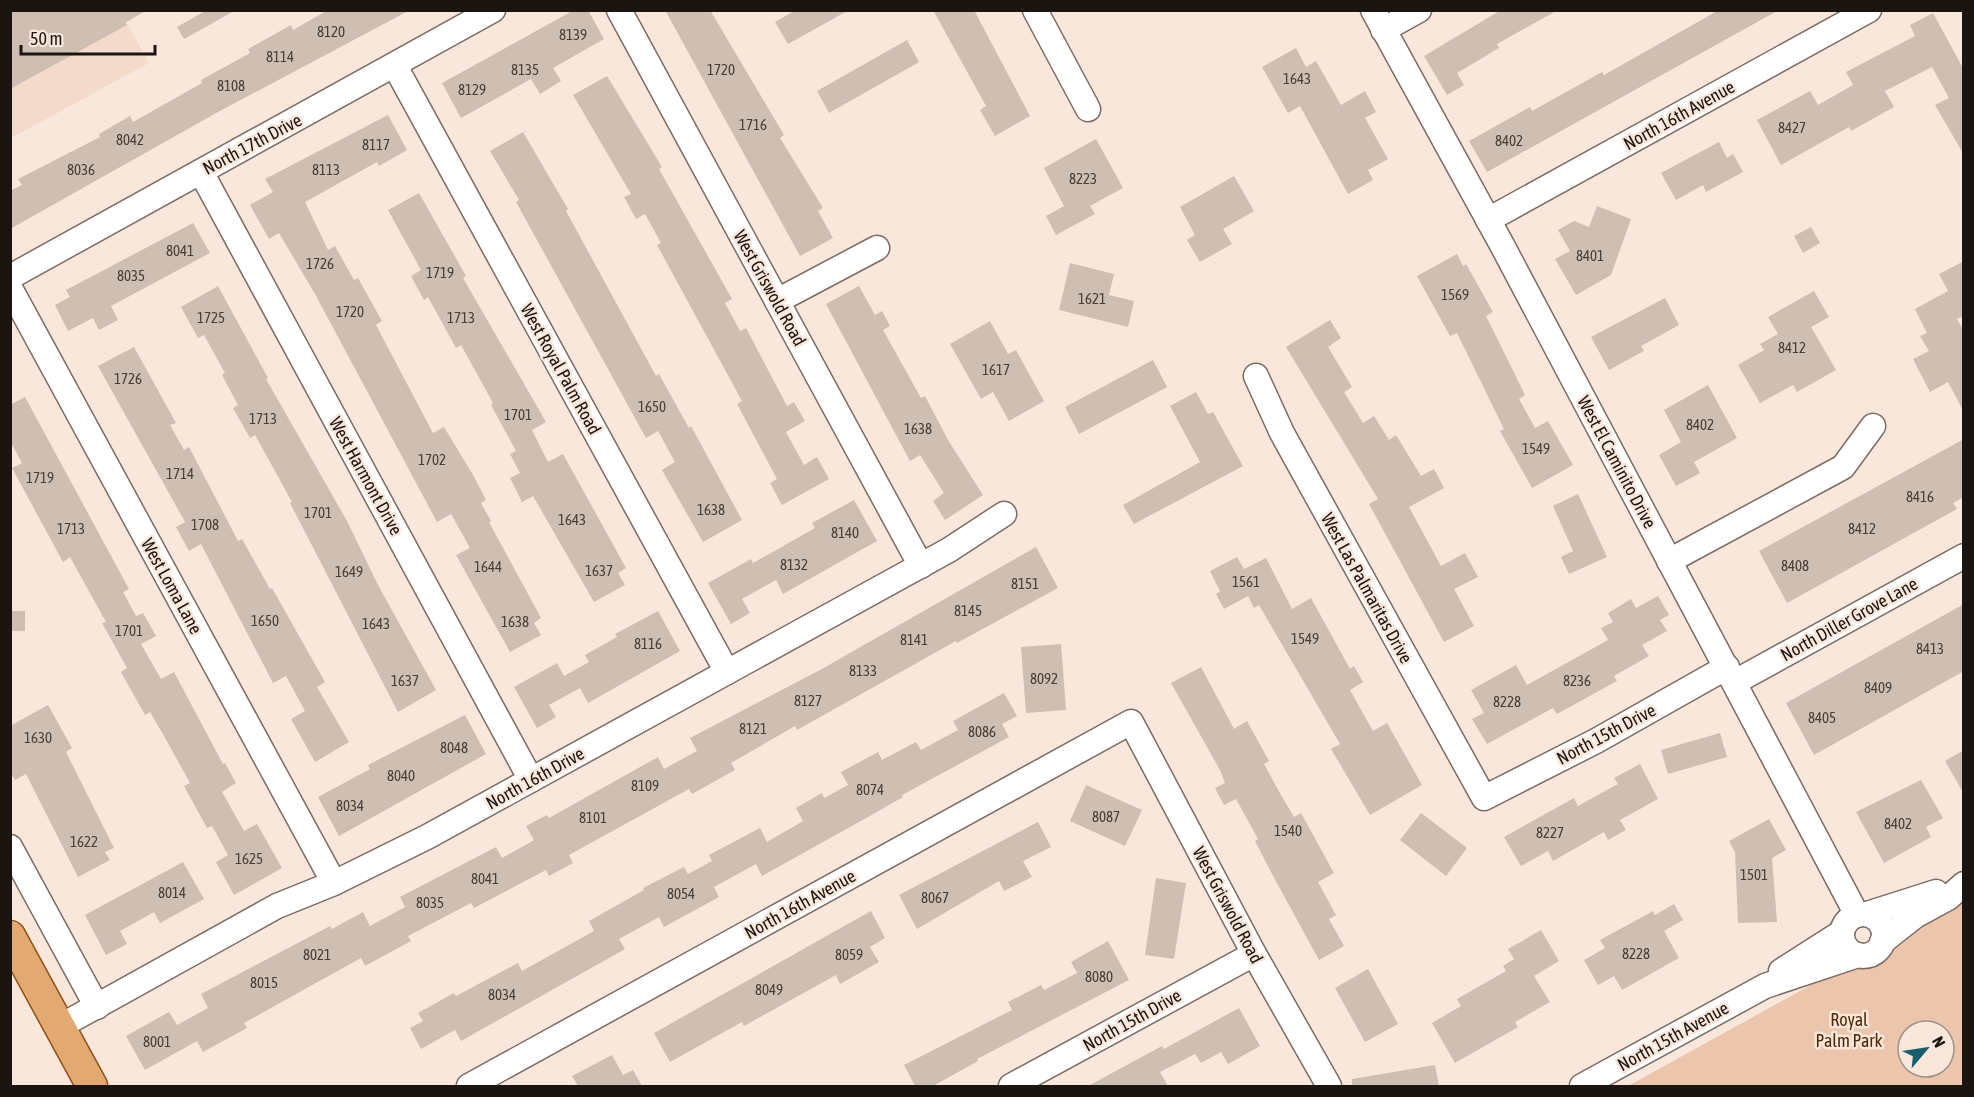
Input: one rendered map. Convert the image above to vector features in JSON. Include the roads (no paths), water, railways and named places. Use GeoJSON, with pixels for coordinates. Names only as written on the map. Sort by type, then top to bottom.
{"type":"FeatureCollection","features":[{"type":"Feature","properties":{"kind":"main road"},"geometry":{"type":"LineString","coordinates":[[10,936],[92,1086]]}},
{"type":"Feature","properties":{"kind":"street","name":"North 17th Drive"},"geometry":{"type":"LineString","coordinates":[[10,277],[493,10]]}},
{"type":"Feature","properties":{"kind":"street","name":"West Griswold Road"},"geometry":{"type":"LineString","coordinates":[[620,10],[921,566]]}},
{"type":"Feature","properties":{"kind":"street"},"geometry":{"type":"LineString","coordinates":[[1035,10],[1088,109]]}},
{"type":"Feature","properties":{"kind":"street"},"geometry":{"type":"LineString","coordinates":[[1378,20],[1419,10]]}},
{"type":"Feature","properties":{"kind":"street","name":"North 16th Avenue"},"geometry":{"type":"LineString","coordinates":[[1488,220],[1869,10]]}},
{"type":"Feature","properties":{"kind":"street","name":"West El Caminito Drive"},"geometry":{"type":"LineString","coordinates":[[1378,20],[1488,220],[1731,674],[1856,920]]}},
{"type":"Feature","properties":{"kind":"street","name":"West Royal Palm Road"},"geometry":{"type":"LineString","coordinates":[[395,66],[727,672]]}},
{"type":"Feature","properties":{"kind":"street","name":"West Harmont Drive"},"geometry":{"type":"LineString","coordinates":[[201,172],[531,780]]}},
{"type":"Feature","properties":{"kind":"street"},"geometry":{"type":"LineString","coordinates":[[777,301],[877,248]]}},
{"type":"Feature","properties":{"kind":"street","name":"West Loma Lane"},"geometry":{"type":"LineString","coordinates":[[10,288],[334,883]]}},
{"type":"Feature","properties":{"kind":"street","name":"West Las Palmaritas Drive"},"geometry":{"type":"LineString","coordinates":[[1256,376],[1287,444],[1484,798]]}},
{"type":"Feature","properties":{"kind":"street"},"geometry":{"type":"LineString","coordinates":[[1670,561],[1843,467],[1873,426]]}},
{"type":"Feature","properties":{"kind":"street","name":"North 16th Drive"},"geometry":{"type":"LineString","coordinates":[[60,1027],[277,906],[334,883],[427,837],[921,566],[1004,514]]}},
{"type":"Feature","properties":{"kind":"street","name":"North Diller Grove Lane"},"geometry":{"type":"LineString","coordinates":[[1731,674],[1964,556]]}},
{"type":"Feature","properties":{"kind":"street","name":"North 15th Drive"},"geometry":{"type":"LineString","coordinates":[[1484,798],[1731,674]]}},
{"type":"Feature","properties":{"kind":"street","name":"West Griswold Road"},"geometry":{"type":"LineString","coordinates":[[1131,722],[1254,954],[1329,1086]]}},
{"type":"Feature","properties":{"kind":"street","name":"North 16th Avenue"},"geometry":{"type":"LineString","coordinates":[[469,1086],[1131,722]]}},
{"type":"Feature","properties":{"kind":"street"},"geometry":{"type":"LineString","coordinates":[[10,847],[97,1007]]}},
{"type":"Feature","properties":{"kind":"street","name":"North 15th Avenue"},"geometry":{"type":"LineString","coordinates":[[1765,986],[1785,968],[1856,920],[1943,889],[1961,886]]}},
{"type":"Feature","properties":{"kind":"street","name":"North 15th Avenue"},"geometry":{"type":"LineString","coordinates":[[1582,1086],[1765,986],[1858,955],[1871,954],[1882,942],[1915,916],[1948,898],[1961,886]]}},
{"type":"Feature","properties":{"kind":"street"},"geometry":{"type":"LineString","coordinates":[[1858,955],[1844,944],[1856,920],[1879,922],[1884,935],[1882,942]]}},
{"type":"Feature","properties":{"kind":"street","name":"North 15th Drive"},"geometry":{"type":"LineString","coordinates":[[1011,1086],[1254,954]]}},
{"type":"Feature","properties":{"kind":"park label","name":"Royal Palm Park"},"geometry":{"type":"Point","coordinates":[1849,1029]}}]}
